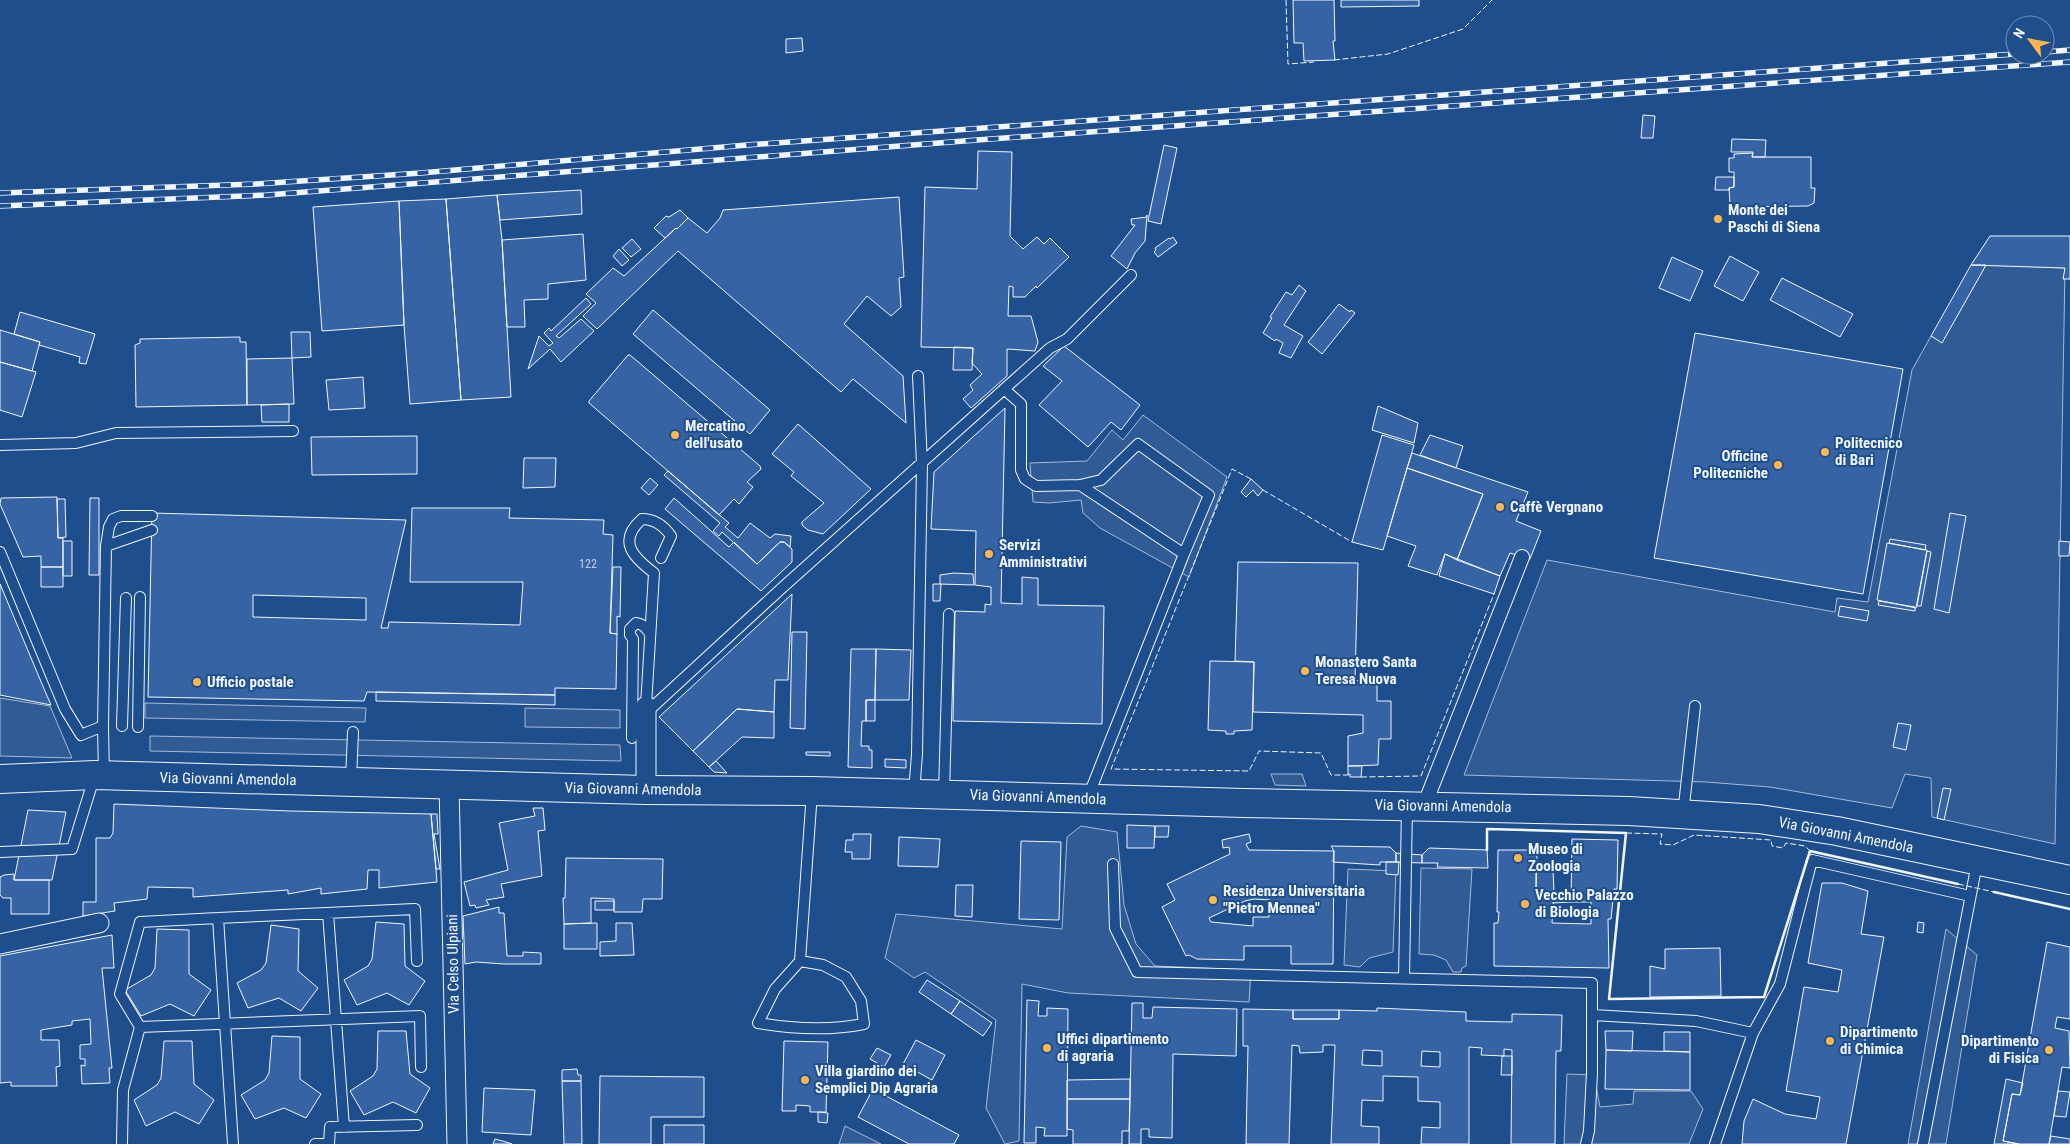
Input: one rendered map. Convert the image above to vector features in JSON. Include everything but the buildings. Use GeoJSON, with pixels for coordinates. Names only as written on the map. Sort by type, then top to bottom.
{"type":"FeatureCollection","features":[{"type":"Feature","properties":{"kind":"main road","name":"Via Giovanni Amendola"},"geometry":{"type":"LineString","coordinates":[[0,779],[99,776],[1629,811],[1759,819],[1827,830],[2070,880]]}},
{"type":"Feature","properties":{"kind":"street"},"geometry":{"type":"LineString","coordinates":[[1415,806],[1522,557]]}},
{"type":"Feature","properties":{"kind":"street"},"geometry":{"type":"LineString","coordinates":[[646,710],[646,790]]}},
{"type":"Feature","properties":{"kind":"street","name":"Via Celso Ulpiani"},"geometry":{"type":"LineString","coordinates":[[450,784],[457,1144]]}},
{"type":"Feature","properties":{"kind":"street"},"geometry":{"type":"LineString","coordinates":[[0,944],[99,924]]}},
{"type":"Feature","properties":{"kind":"lane"},"geometry":{"type":"LineString","coordinates":[[646,710],[1050,348],[1067,339],[1131,275]]}},
{"type":"Feature","properties":{"kind":"lane"},"geometry":{"type":"LineString","coordinates":[[914,794],[917,754],[922,464],[918,376]]}},
{"type":"Feature","properties":{"kind":"lane"},"geometry":{"type":"LineString","coordinates":[[1004,389],[1022,404],[1021,470],[1025,479],[1036,486],[1080,485],[1101,480],[1138,444],[1209,495],[1088,798]]}},
{"type":"Feature","properties":{"kind":"lane"},"geometry":{"type":"LineString","coordinates":[[0,445],[76,444],[116,433],[293,431]]}},
{"type":"Feature","properties":{"kind":"lane"},"geometry":{"type":"LineString","coordinates":[[1080,485],[1184,554]]}},
{"type":"Feature","properties":{"kind":"lane"},"geometry":{"type":"LineString","coordinates":[[0,852],[72,849],[99,776],[104,726],[106,546],[108,527],[113,519],[122,516],[152,516]]}},
{"type":"Feature","properties":{"kind":"lane"},"geometry":{"type":"LineString","coordinates":[[646,710],[654,573],[637,560],[629,542],[631,532],[642,519],[649,519],[658,523],[671,536],[661,558]]}},
{"type":"Feature","properties":{"kind":"lane"},"geometry":{"type":"LineString","coordinates":[[106,546],[152,530]]}},
{"type":"Feature","properties":{"kind":"lane"},"geometry":{"type":"LineString","coordinates":[[0,555],[65,709],[81,735],[104,726]]}},
{"type":"Feature","properties":{"kind":"lane"},"geometry":{"type":"LineString","coordinates":[[138,727],[140,597]]}},
{"type":"Feature","properties":{"kind":"lane"},"geometry":{"type":"LineString","coordinates":[[122,726],[126,598]]}},
{"type":"Feature","properties":{"kind":"lane"},"geometry":{"type":"LineString","coordinates":[[944,794],[949,614]]}},
{"type":"Feature","properties":{"kind":"lane"},"geometry":{"type":"LineString","coordinates":[[632,738],[633,639],[630,635],[630,629],[636,623],[640,624],[650,634]]}},
{"type":"Feature","properties":{"kind":"lane"},"geometry":{"type":"LineString","coordinates":[[1682,814],[1695,706]]}},
{"type":"Feature","properties":{"kind":"lane"},"geometry":{"type":"LineString","coordinates":[[350,782],[353,732]]}},
{"type":"Feature","properties":{"kind":"lane"},"geometry":{"type":"LineString","coordinates":[[800,961],[823,965],[846,976],[862,1001],[864,1024],[838,1029],[786,1028],[758,1023],[775,989],[800,961],[812,791]]}},
{"type":"Feature","properties":{"kind":"lane"},"geometry":{"type":"LineString","coordinates":[[1404,978],[1415,806]]}},
{"type":"Feature","properties":{"kind":"lane"},"geometry":{"type":"LineString","coordinates":[[1715,1144],[1753,1034],[1780,984],[1812,860],[1970,896]]}},
{"type":"Feature","properties":{"kind":"lane"},"geometry":{"type":"LineString","coordinates":[[1923,1144],[1977,862]]}},
{"type":"Feature","properties":{"kind":"lane"},"geometry":{"type":"LineString","coordinates":[[1113,864],[1115,928],[1137,972],[1592,983],[1593,1015],[1589,1131],[1586,1144]]}},
{"type":"Feature","properties":{"kind":"lane"},"geometry":{"type":"LineString","coordinates":[[122,1144],[123,1090],[140,1027],[120,994],[140,922],[415,909],[417,961]]}},
{"type":"Feature","properties":{"kind":"lane"},"geometry":{"type":"LineString","coordinates":[[328,913],[344,1126]]}},
{"type":"Feature","properties":{"kind":"lane"},"geometry":{"type":"LineString","coordinates":[[218,918],[233,1144]]}},
{"type":"Feature","properties":{"kind":"lane"},"geometry":{"type":"LineString","coordinates":[[1593,1015],[1696,1021],[1753,1034]]}},
{"type":"Feature","properties":{"kind":"lane"},"geometry":{"type":"LineString","coordinates":[[140,1027],[420,1016],[421,1066]]}},
{"type":"Feature","properties":{"kind":"lane"},"geometry":{"type":"LineString","coordinates":[[316,1144],[329,1144],[330,1127],[417,1125]]}},
{"type":"Feature","properties":{"kind":"shaded area","name":"Politecnico di Bari"},"geometry":{"type":"Polygon","coordinates":[[[1986,265],[2065,268],[2055,844],[1932,817],[1931,778],[1905,774],[1892,808],[1770,787],[1706,782],[1464,775],[1547,560],[1835,612],[1837,598],[1868,602],[1912,370],[1931,336],[1942,342],[1986,265]]]}},
{"type":"Feature","properties":{"kind":"shaded area"},"geometry":{"type":"Polygon","coordinates":[[[1143,415],[1227,477],[1189,577],[1100,528],[1083,513],[1081,500],[1049,503],[1033,502],[1030,463],[1087,461],[1112,430],[1123,440],[1143,415]]]}},
{"type":"Feature","properties":{"kind":"shaded area"},"geometry":{"type":"Polygon","coordinates":[[[0,698],[50,706],[72,758],[0,756],[0,698]]]}},
{"type":"Feature","properties":{"kind":"shaded area"},"geometry":{"type":"Polygon","coordinates":[[[145,703],[366,708],[365,722],[145,718],[145,703]]]}},
{"type":"Feature","properties":{"kind":"shaded area"},"geometry":{"type":"Polygon","coordinates":[[[525,708],[620,710],[620,728],[525,727],[525,708]]]}},
{"type":"Feature","properties":{"kind":"shaded area"},"geometry":{"type":"Polygon","coordinates":[[[150,736],[620,745],[621,761],[150,751],[150,736]]]}},
{"type":"Feature","properties":{"kind":"shaded area"},"geometry":{"type":"Polygon","coordinates":[[[1271,774],[1302,774],[1306,786],[1275,785],[1271,774]]]}},
{"type":"Feature","properties":{"kind":"shaded area"},"geometry":{"type":"Polygon","coordinates":[[[1081,826],[1117,832],[1124,905],[1136,944],[1155,966],[1251,970],[1249,1002],[1068,993],[1022,984],[1019,1141],[1005,1144],[986,1108],[996,1020],[925,972],[914,978],[885,958],[896,914],[1062,929],[1067,837],[1081,826]]]}},
{"type":"Feature","properties":{"kind":"shaded area"},"geometry":{"type":"Polygon","coordinates":[[[1421,868],[1472,869],[1466,966],[1462,968],[1461,972],[1453,972],[1446,960],[1434,955],[1419,954],[1421,868]]]}},
{"type":"Feature","properties":{"kind":"shaded area"},"geometry":{"type":"Polygon","coordinates":[[[1348,869],[1396,871],[1393,952],[1369,958],[1360,967],[1344,965],[1348,869]]]}},
{"type":"Feature","properties":{"kind":"shaded area"},"geometry":{"type":"Polygon","coordinates":[[[1946,929],[1977,955],[1946,1144],[1908,1144],[1946,929]]]}},
{"type":"Feature","properties":{"kind":"shaded area"},"geometry":{"type":"Polygon","coordinates":[[[1567,1074],[1594,1075],[1600,1107],[1633,1104],[1634,1091],[1691,1091],[1703,1109],[1689,1144],[1564,1144],[1567,1074]]]}},
{"type":"Feature","properties":{"kind":"shaded area"},"geometry":{"type":"Polygon","coordinates":[[[845,1126],[881,1144],[839,1144],[845,1126]]]}},
{"type":"Feature","properties":{"kind":"railway"},"geometry":{"type":"LineString","coordinates":[[2055,51],[2070,50]]}},
{"type":"Feature","properties":{"kind":"railway"},"geometry":{"type":"LineString","coordinates":[[0,193],[256,184],[421,173],[747,145],[2005,55]]}},
{"type":"Feature","properties":{"kind":"railway"},"geometry":{"type":"LineString","coordinates":[[0,206],[267,195],[977,140],[2070,62]]}},
{"type":"Feature","properties":{"kind":"fence"},"geometry":{"type":"LineString","coordinates":[[1286,0],[1288,64],[1314,62]]}},
{"type":"Feature","properties":{"kind":"fence"},"geometry":{"type":"LineString","coordinates":[[1334,60],[1388,54],[1463,29],[1492,0]]}},
{"type":"Feature","properties":{"kind":"fence"},"geometry":{"type":"LineString","coordinates":[[1251,479],[1232,469],[1111,769],[1249,771],[1259,751],[1321,753],[1331,775],[1348,775]]}},
{"type":"Feature","properties":{"kind":"fence"},"geometry":{"type":"LineString","coordinates":[[1263,490],[1352,542]]}},
{"type":"Feature","properties":{"kind":"fence"},"geometry":{"type":"LineString","coordinates":[[1361,777],[1421,776],[1494,594]]}},
{"type":"Feature","properties":{"kind":"fence"},"geometry":{"type":"LineString","coordinates":[[1626,833],[1662,834],[1660,844],[1673,845],[1694,835],[1771,840],[1772,846],[1783,848],[1786,843],[1805,846],[1810,851],[1764,997],[1609,999],[1626,833]]}},
{"type":"Feature","properties":{"kind":"fence"},"geometry":{"type":"LineString","coordinates":[[1958,884],[1994,892]]}},
{"type":"Feature","properties":{"kind":"wall"},"geometry":{"type":"LineString","coordinates":[[1487,850],[1487,829],[1626,833],[1609,999],[1764,997],[1810,851],[1958,884]]}},
{"type":"Feature","properties":{"kind":"wall"},"geometry":{"type":"LineString","coordinates":[[1994,892],[2070,909]]}},
{"type":"Feature","properties":{"kind":"place","name":"Monte dei Paschi di Siena"},"geometry":{"type":"Point","coordinates":[1718,219]}},
{"type":"Feature","properties":{"kind":"place","name":"Mercatino dell'usato"},"geometry":{"type":"Point","coordinates":[675,435]}},
{"type":"Feature","properties":{"kind":"place","name":"Politecnico di Bari"},"geometry":{"type":"Point","coordinates":[1825,452]}},
{"type":"Feature","properties":{"kind":"place","name":"Officine Politecniche"},"geometry":{"type":"Point","coordinates":[1778,465]}},
{"type":"Feature","properties":{"kind":"place","name":"Caffè Vergnano"},"geometry":{"type":"Point","coordinates":[1500,507]}},
{"type":"Feature","properties":{"kind":"place","name":"Servizi Amministrativi"},"geometry":{"type":"Point","coordinates":[989,554]}},
{"type":"Feature","properties":{"kind":"place","name":"Monastero Santa Teresa Nuova"},"geometry":{"type":"Point","coordinates":[1305,671]}},
{"type":"Feature","properties":{"kind":"place","name":"Ufficio postale"},"geometry":{"type":"Point","coordinates":[197,682]}},
{"type":"Feature","properties":{"kind":"place","name":"Museo di Zoologia"},"geometry":{"type":"Point","coordinates":[1518,858]}},
{"type":"Feature","properties":{"kind":"place","name":"Residenza Universitaria \"Pietro Mennea\""},"geometry":{"type":"Point","coordinates":[1213,900]}},
{"type":"Feature","properties":{"kind":"place","name":"Vecchio Palazzo di Biologia"},"geometry":{"type":"Point","coordinates":[1525,904]}},
{"type":"Feature","properties":{"kind":"place","name":"Dipartimento di Chimica"},"geometry":{"type":"Point","coordinates":[1830,1041]}},
{"type":"Feature","properties":{"kind":"place","name":"Uffici dipartimento di agraria"},"geometry":{"type":"Point","coordinates":[1047,1048]}},
{"type":"Feature","properties":{"kind":"place","name":"Dipartimento di Fisica"},"geometry":{"type":"Point","coordinates":[2049,1050]}},
{"type":"Feature","properties":{"kind":"place","name":"Villa giardino dei Semplici Dip Agraria"},"geometry":{"type":"Point","coordinates":[805,1080]}}]}
